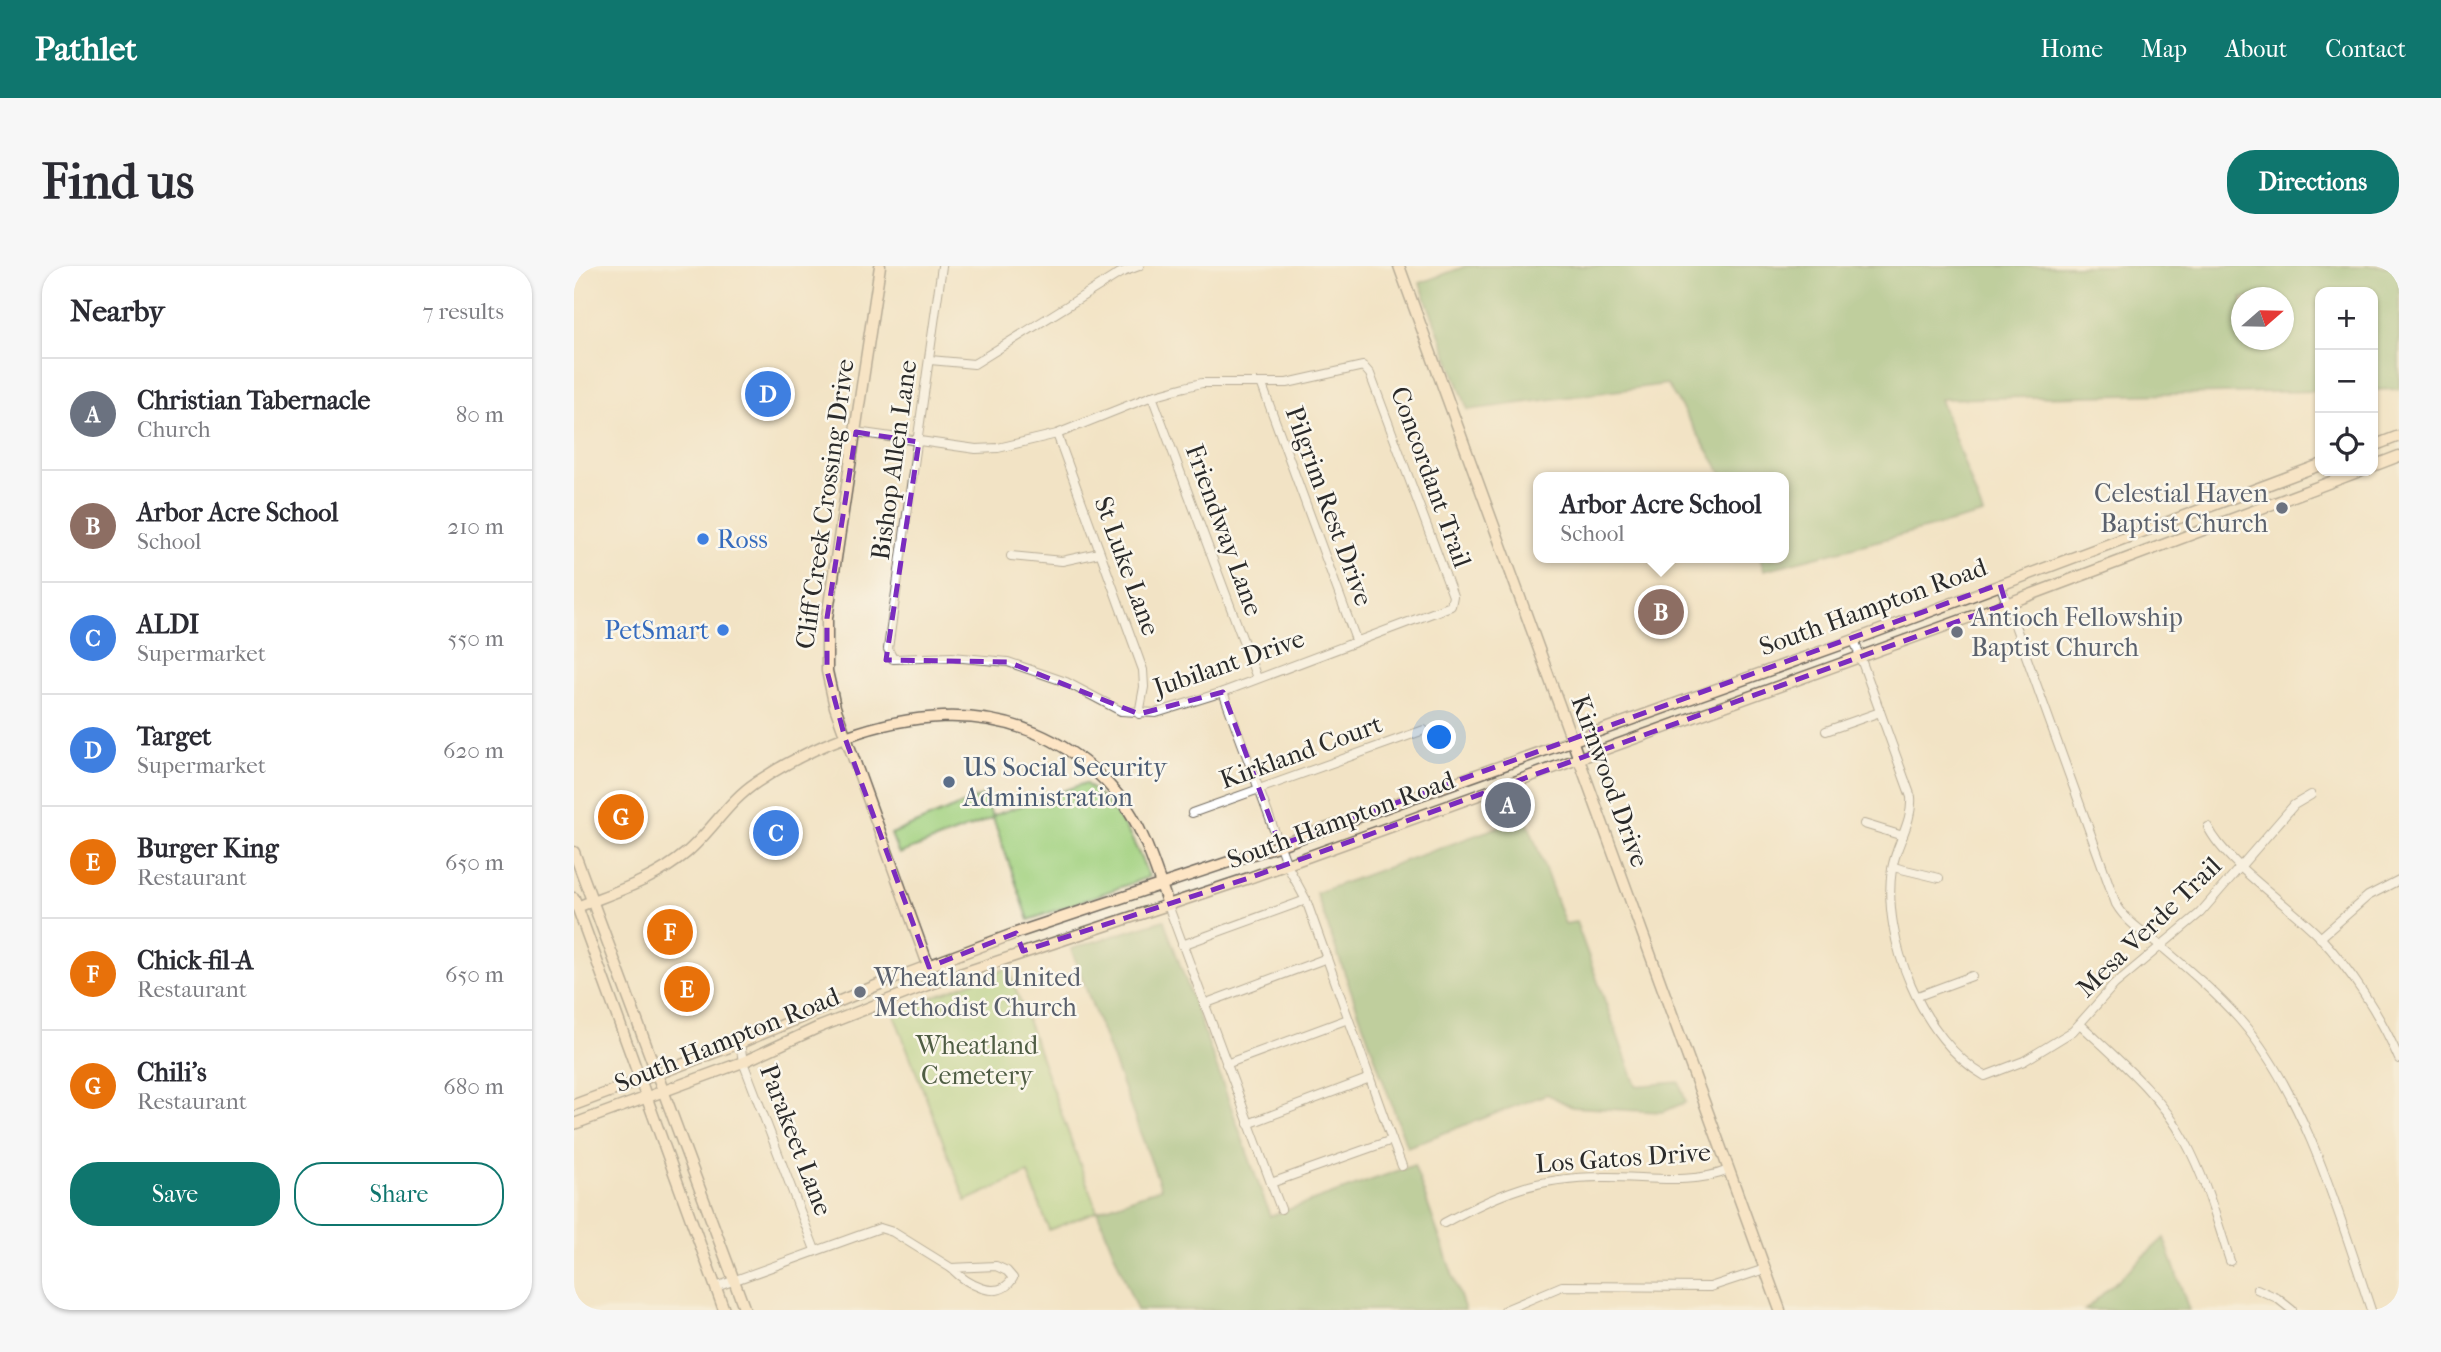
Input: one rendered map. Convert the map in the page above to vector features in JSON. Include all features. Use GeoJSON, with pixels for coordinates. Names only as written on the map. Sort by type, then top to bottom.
{"type":"FeatureCollection","features":[{"type":"Feature","properties":{"kind":"main road","name":"Cliff Creek Crossing Drive"},"geometry":{"type":"LineString","coordinates":[[880,266],[825,648],[835,707],[845,738],[934,982]]}},
{"type":"Feature","properties":{"kind":"main road","name":"Kirnwood Drive"},"geometry":{"type":"LineString","coordinates":[[1399,266],[1780,1310]]}},
{"type":"Feature","properties":{"kind":"main road"},"geometry":{"type":"LineString","coordinates":[[2378,444],[2399,436]]}},
{"type":"Feature","properties":{"kind":"main road"},"geometry":{"type":"LineString","coordinates":[[2378,464],[2399,456]]}},
{"type":"Feature","properties":{"kind":"main road","name":"South Hampton Road"},"geometry":{"type":"LineString","coordinates":[[574,1105],[740,1043],[1016,933],[1280,845],[1570,739],[1854,640],[2315,467]]}},
{"type":"Feature","properties":{"kind":"main road","name":"South Hampton Road"},"geometry":{"type":"LineString","coordinates":[[574,1124],[743,1062],[817,1028],[934,982],[1287,865],[1859,655],[2006,604],[2346,476]]}},
{"type":"Feature","properties":{"kind":"main road"},"geometry":{"type":"LineString","coordinates":[[2275,482],[2281,500]]}},
{"type":"Feature","properties":{"kind":"main road"},"geometry":{"type":"LineString","coordinates":[[2196,511],[2202,530]]}},
{"type":"Feature","properties":{"kind":"main road"},"geometry":{"type":"LineString","coordinates":[[724,1310],[576,902],[593,901],[646,882],[688,852],[729,805],[754,783],[807,753],[894,722],[939,715],[993,720],[1038,735],[1070,753],[1117,794],[1135,820],[1168,905]]}},
{"type":"Feature","properties":{"kind":"main road"},"geometry":{"type":"LineString","coordinates":[[574,852],[745,1310]]}},
{"type":"Feature","properties":{"kind":"main road"},"geometry":{"type":"LineString","coordinates":[[1016,933],[1023,951]]}},
{"type":"Feature","properties":{"kind":"street","name":"Bishop Allen Lane"},"geometry":{"type":"LineString","coordinates":[[893,659],[888,649],[942,266]]}},
{"type":"Feature","properties":{"kind":"street"},"geometry":{"type":"LineString","coordinates":[[930,360],[974,364],[1119,273],[1139,266]]}},
{"type":"Feature","properties":{"kind":"street","name":"Concordant Trail"},"geometry":{"type":"LineString","coordinates":[[1262,385],[1298,381],[1359,366],[1367,368],[1453,601]]}},
{"type":"Feature","properties":{"kind":"street"},"geometry":{"type":"LineString","coordinates":[[856,432],[986,449],[1057,434],[1152,396],[1202,383],[1262,385]]}},
{"type":"Feature","properties":{"kind":"street","name":"Pilgrim Rest Drive"},"geometry":{"type":"LineString","coordinates":[[1262,385],[1356,640]]}},
{"type":"Feature","properties":{"kind":"street","name":"Friendway Lane"},"geometry":{"type":"LineString","coordinates":[[1152,396],[1257,678]]}},
{"type":"Feature","properties":{"kind":"street","name":"St Luke Lane"},"geometry":{"type":"LineString","coordinates":[[1057,434],[1143,670],[1144,687],[1139,714]]}},
{"type":"Feature","properties":{"kind":"street"},"geometry":{"type":"LineString","coordinates":[[1011,556],[1062,561],[1099,553]]}},
{"type":"Feature","properties":{"kind":"street"},"geometry":{"type":"LineString","coordinates":[[2000,584],[2116,904],[2129,921],[2216,994],[2242,1023],[2288,1091],[2339,1213],[2371,1310]]}},
{"type":"Feature","properties":{"kind":"street","name":"Jubilant Drive"},"geometry":{"type":"LineString","coordinates":[[893,659],[952,657],[1008,663],[1066,682],[1114,709],[1139,714],[1163,712],[1447,608],[1453,601]]}},
{"type":"Feature","properties":{"kind":"street"},"geometry":{"type":"LineString","coordinates":[[1854,640],[1911,796],[1912,808],[1893,867],[1889,899],[1902,958],[1918,996],[1972,976]]}},
{"type":"Feature","properties":{"kind":"street"},"geometry":{"type":"LineString","coordinates":[[1223,692],[1287,865],[1306,900],[1402,1166]]}},
{"type":"Feature","properties":{"kind":"street"},"geometry":{"type":"LineString","coordinates":[[1826,731],[1880,712]]}},
{"type":"Feature","properties":{"kind":"street","name":"Kirkland Court"},"geometry":{"type":"LineString","coordinates":[[1192,813],[1424,730]]}},
{"type":"Feature","properties":{"kind":"street","name":"Mesa Verde Trail"},"geometry":{"type":"LineString","coordinates":[[1918,996],[1926,1015],[1967,1063],[1986,1076],[2057,1043],[2080,1024],[2114,985],[2162,948],[2200,913],[2294,805],[2311,795]]}},
{"type":"Feature","properties":{"kind":"street"},"geometry":{"type":"LineString","coordinates":[[1864,824],[1902,836]]}},
{"type":"Feature","properties":{"kind":"street"},"geometry":{"type":"LineString","coordinates":[[2208,827],[2222,850],[2243,866],[2320,938],[2374,1011],[2399,1059]]}},
{"type":"Feature","properties":{"kind":"street"},"geometry":{"type":"LineString","coordinates":[[1893,867],[1939,878]]}},
{"type":"Feature","properties":{"kind":"street"},"geometry":{"type":"LineString","coordinates":[[2320,938],[2368,896],[2399,880]]}},
{"type":"Feature","properties":{"kind":"street"},"geometry":{"type":"LineString","coordinates":[[1182,945],[1306,900]]}},
{"type":"Feature","properties":{"kind":"street"},"geometry":{"type":"LineString","coordinates":[[1168,905],[1281,1209]]}},
{"type":"Feature","properties":{"kind":"street"},"geometry":{"type":"LineString","coordinates":[[1203,1004],[1327,958]]}},
{"type":"Feature","properties":{"kind":"street"},"geometry":{"type":"LineString","coordinates":[[1226,1064],[1348,1019]]}},
{"type":"Feature","properties":{"kind":"street"},"geometry":{"type":"LineString","coordinates":[[2080,1024],[2148,1089],[2184,1138],[2210,1199],[2230,1261]]}},
{"type":"Feature","properties":{"kind":"street","name":"Parakeet Lane"},"geometry":{"type":"LineString","coordinates":[[740,1043],[743,1062],[815,1250]]}},
{"type":"Feature","properties":{"kind":"street"},"geometry":{"type":"LineString","coordinates":[[1248,1124],[1370,1078]]}},
{"type":"Feature","properties":{"kind":"street"},"geometry":{"type":"LineString","coordinates":[[1271,1183],[1392,1140]]}},
{"type":"Feature","properties":{"kind":"street","name":"Los Gatos Drive"},"geometry":{"type":"LineString","coordinates":[[1444,1223],[1501,1194],[1544,1181],[1600,1177],[1699,1179],[1729,1170]]}},
{"type":"Feature","properties":{"kind":"street"},"geometry":{"type":"LineString","coordinates":[[716,1287],[815,1250],[874,1230],[886,1229],[951,1268],[962,1279],[983,1289],[1005,1287],[1013,1278],[1007,1271],[996,1266],[951,1268]]}},
{"type":"Feature","properties":{"kind":"street"},"geometry":{"type":"LineString","coordinates":[[1505,1310],[1562,1286],[1579,1284],[1710,1287],[1765,1269]]}},
{"type":"Feature","properties":{"kind":"street"},"geometry":{"type":"LineString","coordinates":[[2257,1289],[2277,1298],[2292,1310]]}},
{"type":"Feature","properties":{"kind":"highlighted area"},"geometry":{"type":"Polygon","coordinates":[[[856,432],[919,442],[886,660],[1008,662],[1139,714],[1223,692],[1280,845],[2000,584],[2006,604],[1249,878],[1023,951],[1016,933],[929,967],[845,738],[827,671],[827,618],[856,432]]]}},
{"type":"Feature","properties":{"kind":"green space"},"geometry":{"type":"Polygon","coordinates":[[[1466,266],[2399,266],[2399,389],[2378,390],[2378,287],[2315,287],[2315,391],[1940,399],[1983,514],[1764,570],[1762,563],[1789,563],[1789,472],[1721,472],[1667,384],[1468,410],[1420,283],[1466,266]]]}},
{"type":"Feature","properties":{"kind":"green space"},"geometry":{"type":"Polygon","coordinates":[[[1085,783],[1107,803],[1124,825],[1149,877],[1029,920],[993,818],[899,854],[891,834],[984,795],[992,816],[1085,783]]]}},
{"type":"Feature","properties":{"kind":"green space"},"geometry":{"type":"Polygon","coordinates":[[[1526,817],[1565,924],[1576,922],[1636,1086],[1679,1082],[1686,1102],[1663,1112],[1572,1107],[1547,1094],[1407,1147],[1316,893],[1526,817]]]}},
{"type":"Feature","properties":{"kind":"green space"},"geometry":{"type":"Polygon","coordinates":[[[1164,920],[1270,1216],[1414,1165],[1465,1310],[1137,1310],[1097,1211],[1161,1188],[1071,949],[1164,920]]]}},
{"type":"Feature","properties":{"kind":"green space","name":"Wheatland Cemetery"},"geometry":{"type":"Polygon","coordinates":[[[1008,968],[1097,1211],[1049,1230],[1028,1173],[966,1201],[893,1012],[1008,968]]]}},
{"type":"Feature","properties":{"kind":"green space"},"geometry":{"type":"Polygon","coordinates":[[[2164,1238],[2189,1310],[2085,1310],[2164,1238]]]}},
{"type":"Feature","properties":{"kind":"place","name":"Target"},"geometry":{"type":"Point","coordinates":[768,394]}},
{"type":"Feature","properties":{"kind":"place","name":"Celestial Haven Baptist Church"},"geometry":{"type":"Point","coordinates":[2282,508]}},
{"type":"Feature","properties":{"kind":"place","name":"Ross"},"geometry":{"type":"Point","coordinates":[703,539]}},
{"type":"Feature","properties":{"kind":"place","name":"Arbor Acre School"},"geometry":{"type":"Point","coordinates":[1661,612]}},
{"type":"Feature","properties":{"kind":"place","name":"PetSmart"},"geometry":{"type":"Point","coordinates":[723,630]}},
{"type":"Feature","properties":{"kind":"place","name":"Antioch Fellowship Baptist Church"},"geometry":{"type":"Point","coordinates":[1957,632]}},
{"type":"Feature","properties":{"kind":"place","name":"US Social Security Administration"},"geometry":{"type":"Point","coordinates":[949,782]}},
{"type":"Feature","properties":{"kind":"place","name":"Christian Tabernacle"},"geometry":{"type":"Point","coordinates":[1508,805]}},
{"type":"Feature","properties":{"kind":"place","name":"Chili's"},"geometry":{"type":"Point","coordinates":[621,817]}},
{"type":"Feature","properties":{"kind":"place","name":"ALDI"},"geometry":{"type":"Point","coordinates":[776,833]}},
{"type":"Feature","properties":{"kind":"place","name":"Chick-fil-A"},"geometry":{"type":"Point","coordinates":[670,932]}},
{"type":"Feature","properties":{"kind":"place","name":"Burger King"},"geometry":{"type":"Point","coordinates":[687,989]}},
{"type":"Feature","properties":{"kind":"place","name":"Wheatland United Methodist Church"},"geometry":{"type":"Point","coordinates":[860,992]}}]}
